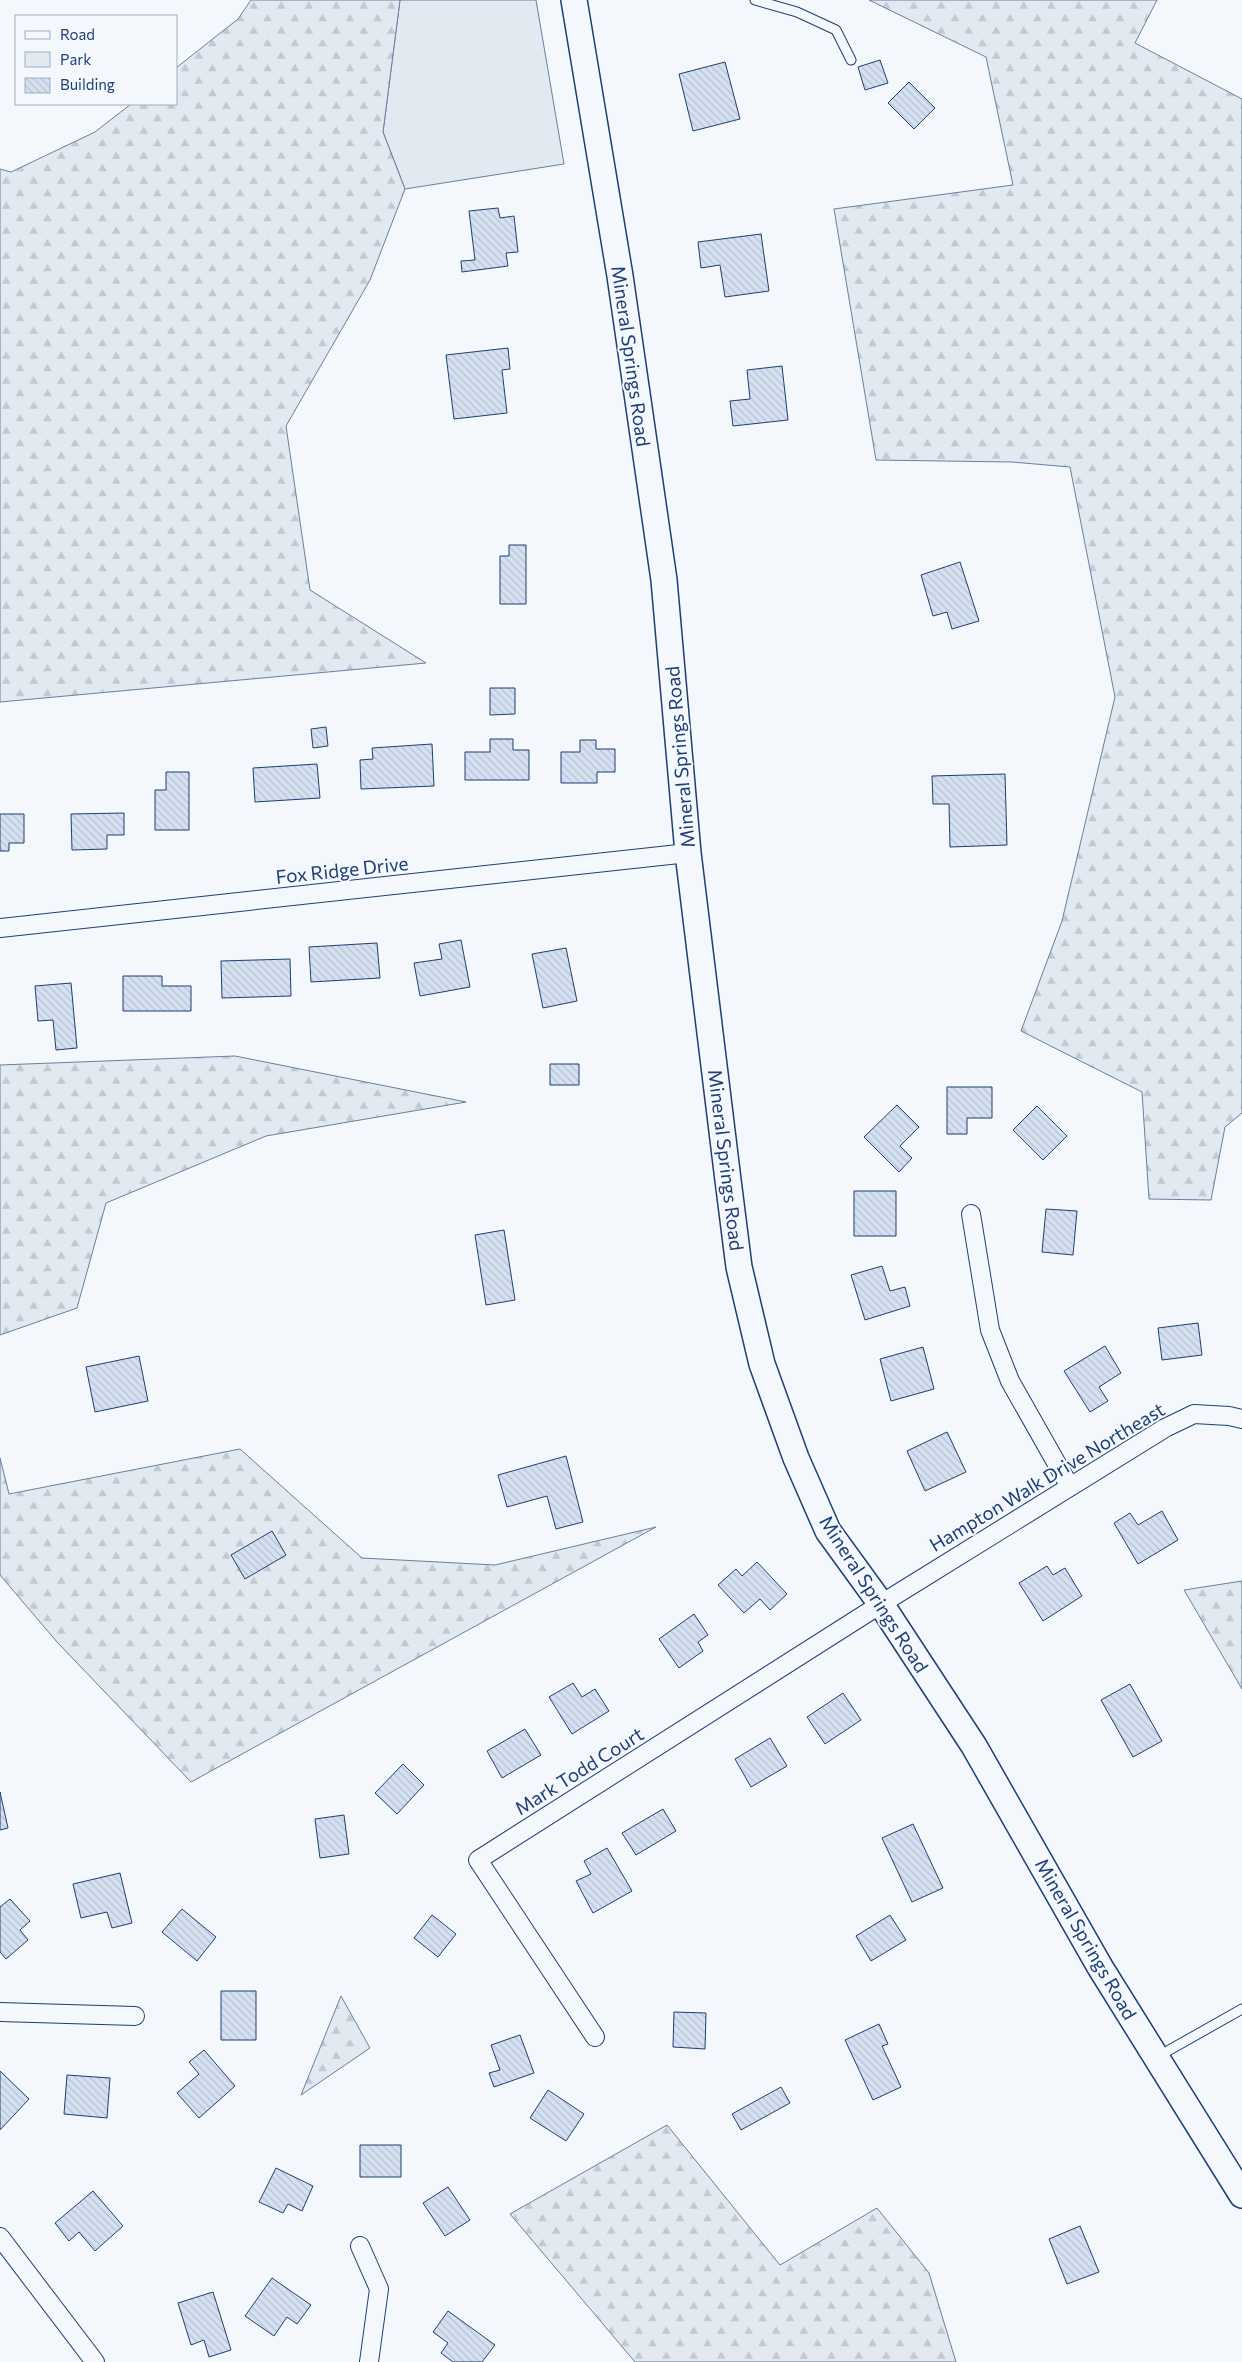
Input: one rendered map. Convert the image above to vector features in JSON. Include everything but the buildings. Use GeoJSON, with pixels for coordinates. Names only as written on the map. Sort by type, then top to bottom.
{"type":"FeatureCollection","features":[{"type":"Feature","properties":{"kind":"street","name":"Mineral Springs Road"},"geometry":{"type":"LineString","coordinates":[[574,0],[620,276],[664,580],[688,853],[739,1267],[762,1364],[796,1458],[828,1531],[881,1604],[974,1746],[1100,1966],[1242,2195]]}},
{"type":"Feature","properties":{"kind":"street","name":"Fox Ridge Drive"},"geometry":{"type":"LineString","coordinates":[[0,928],[688,853]]}},
{"type":"Feature","properties":{"kind":"street"},"geometry":{"type":"LineString","coordinates":[[971,1214],[990,1330],[1010,1381],[1070,1486]]}},
{"type":"Feature","properties":{"kind":"street","name":"Hampton Walk Drive Northeast"},"geometry":{"type":"LineString","coordinates":[[881,1604],[1165,1428],[1194,1414],[1229,1416],[1242,1419]]}},
{"type":"Feature","properties":{"kind":"street","name":"Mark Todd Court"},"geometry":{"type":"LineString","coordinates":[[595,2037],[478,1860],[881,1604]]}},
{"type":"Feature","properties":{"kind":"street"},"geometry":{"type":"LineString","coordinates":[[0,2012],[136,2016]]}},
{"type":"Feature","properties":{"kind":"street"},"geometry":{"type":"LineString","coordinates":[[0,2237],[94,2362]]}},
{"type":"Feature","properties":{"kind":"street"},"geometry":{"type":"LineString","coordinates":[[360,2246],[379,2289],[368,2362]]}},
{"type":"Feature","properties":{"kind":"lane"},"geometry":{"type":"LineString","coordinates":[[756,0],[797,12],[836,30],[851,60]]}},
{"type":"Feature","properties":{"kind":"lane"},"geometry":{"type":"LineString","coordinates":[[1157,2057],[1242,2009]]}},
{"type":"Feature","properties":{"kind":"green space"},"geometry":{"type":"Polygon","coordinates":[[[251,0],[400,0],[383,132],[405,189],[370,280],[286,426],[310,590],[426,663],[0,702],[0,169],[11,172],[95,132],[130,105],[178,105],[178,66],[238,19],[251,0]]]}},
{"type":"Feature","properties":{"kind":"green space"},"geometry":{"type":"Polygon","coordinates":[[[400,0],[536,0],[564,164],[405,189],[383,132],[400,0]]]}},
{"type":"Feature","properties":{"kind":"green space"},"geometry":{"type":"Polygon","coordinates":[[[869,0],[1157,0],[1135,43],[1242,99],[1242,1113],[1225,1127],[1211,1200],[1149,1199],[1142,1092],[1021,1031],[1062,921],[1115,697],[1070,467],[1012,462],[876,460],[834,209],[1013,185],[986,57],[869,0]]]}},
{"type":"Feature","properties":{"kind":"green space"},"geometry":{"type":"Polygon","coordinates":[[[235,1056],[466,1102],[266,1136],[106,1203],[77,1308],[0,1335],[0,1065],[235,1056]]]}},
{"type":"Feature","properties":{"kind":"green space"},"geometry":{"type":"Polygon","coordinates":[[[240,1449],[362,1558],[495,1565],[656,1527],[191,1782],[57,1642],[0,1575],[0,1458],[9,1494],[240,1449]]]}},
{"type":"Feature","properties":{"kind":"green space"},"geometry":{"type":"Polygon","coordinates":[[[1242,1581],[1242,1689],[1184,1590],[1242,1581]]]}},
{"type":"Feature","properties":{"kind":"green space"},"geometry":{"type":"Polygon","coordinates":[[[341,1996],[370,2048],[301,2095],[341,1996]]]}},
{"type":"Feature","properties":{"kind":"green space"},"geometry":{"type":"Polygon","coordinates":[[[667,2125],[780,2265],[877,2208],[929,2273],[956,2362],[635,2362],[510,2214],[667,2125]]]}}]}
